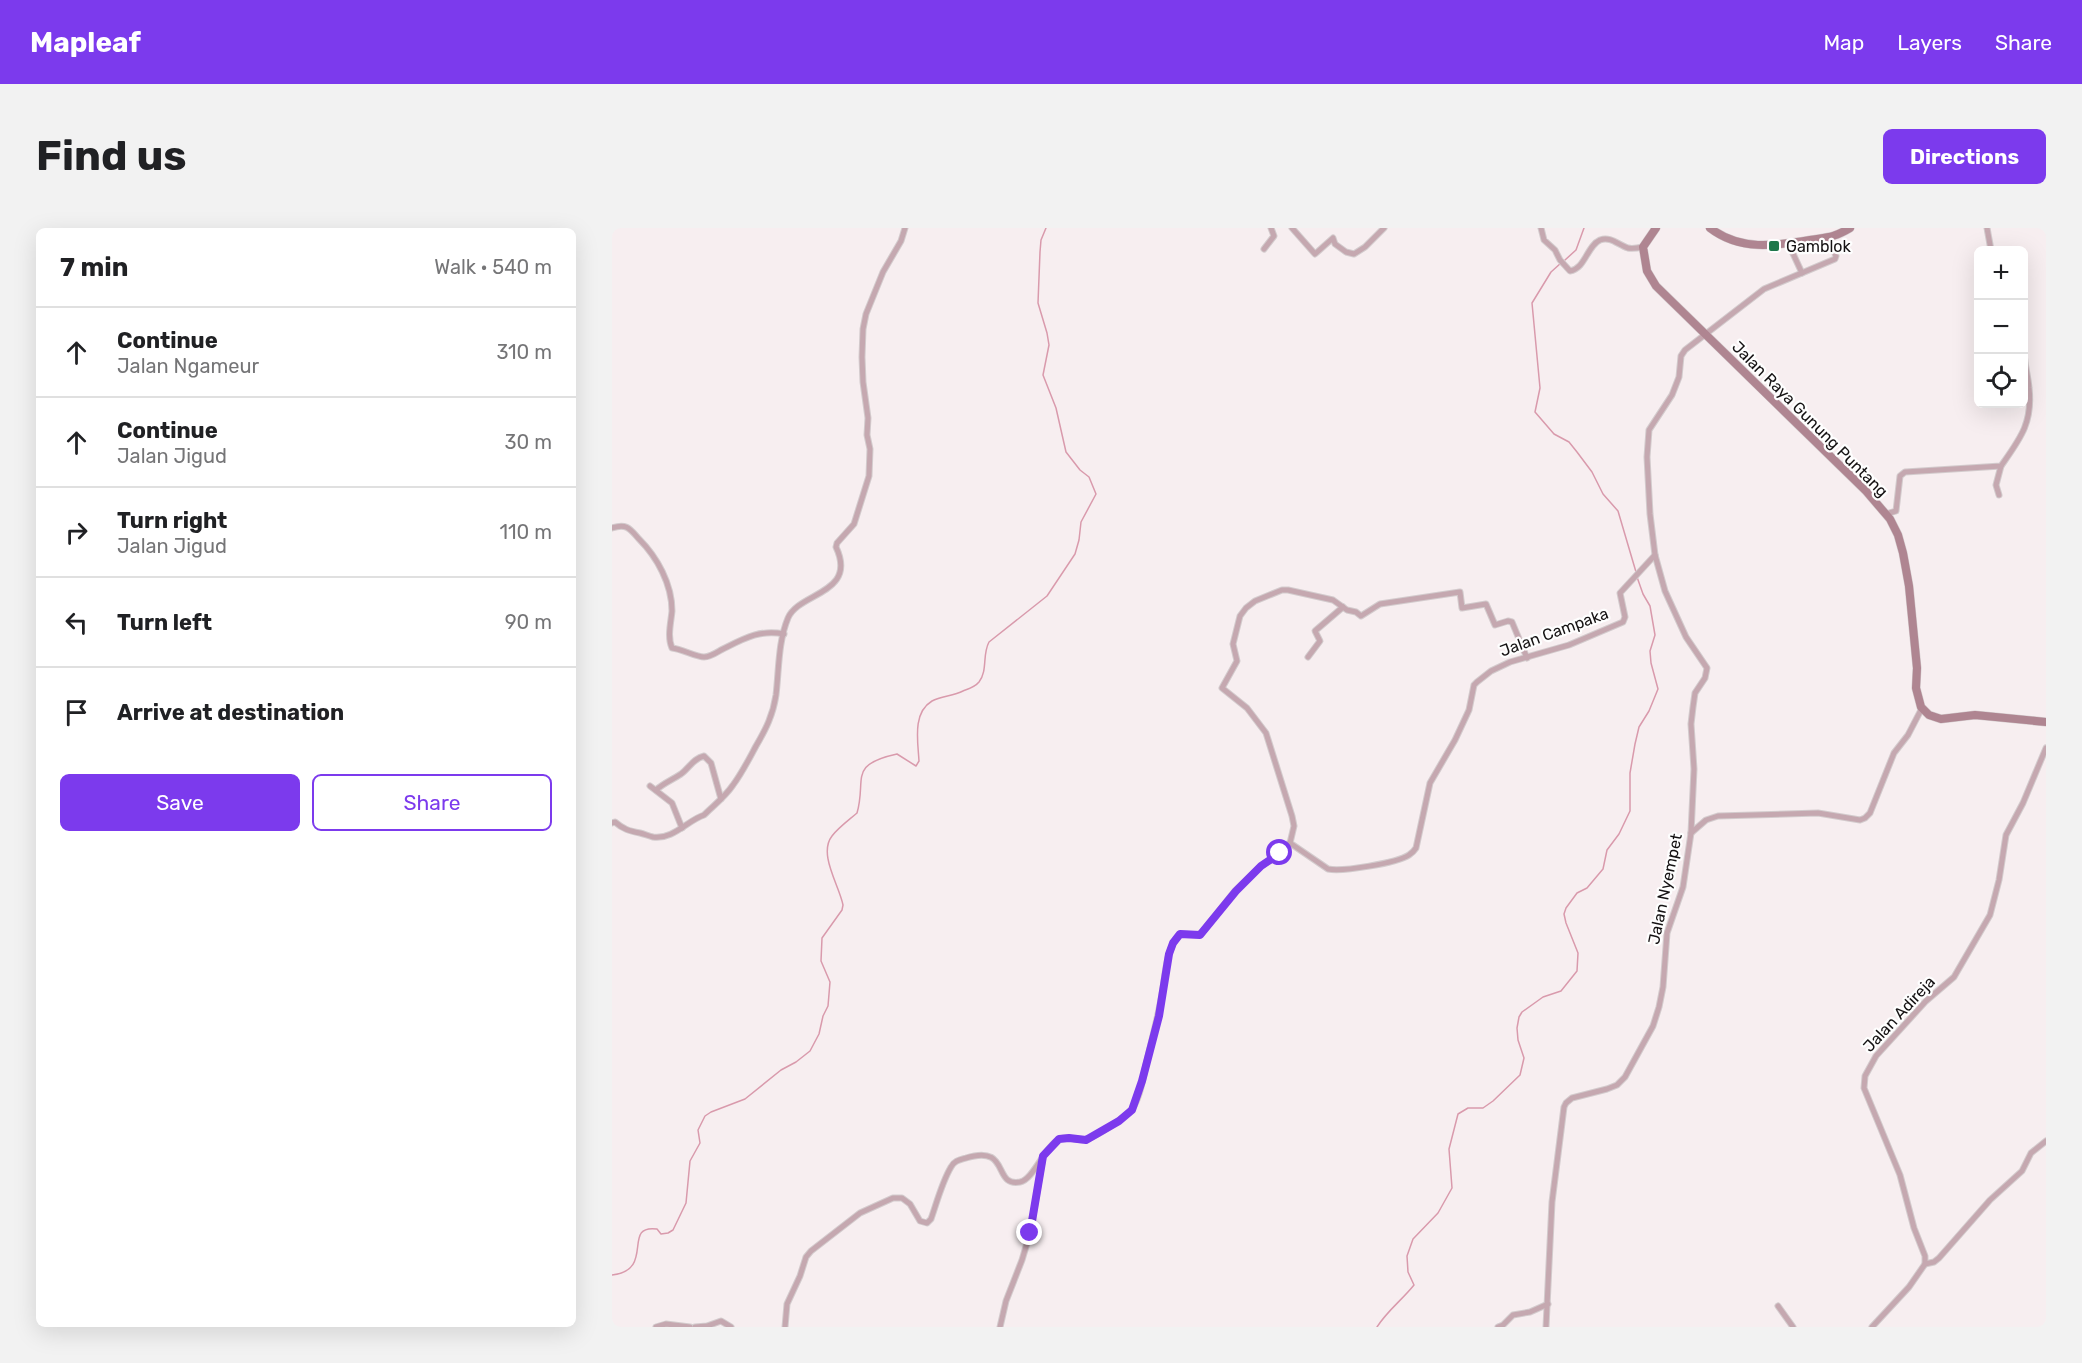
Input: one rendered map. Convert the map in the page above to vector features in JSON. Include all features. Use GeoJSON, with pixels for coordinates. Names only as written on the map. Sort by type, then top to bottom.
{"type":"FeatureCollection","features":[{"type":"Feature","properties":{"kind":"street"},"geometry":{"type":"LineString","coordinates":[[612,823],[615,822],[623,830],[661,837],[682,828],[698,816],[704,815],[721,799],[745,768],[768,728],[776,697],[787,619],[792,610],[828,589],[835,581],[839,573],[837,543],[854,524],[869,476],[870,460],[863,382],[863,328],[869,305],[905,228]]}},
{"type":"Feature","properties":{"kind":"street"},"geometry":{"type":"LineString","coordinates":[[1264,249],[1274,236],[1271,228]]}},
{"type":"Feature","properties":{"kind":"street"},"geometry":{"type":"LineString","coordinates":[[1292,228],[1316,254],[1333,238],[1335,244],[1346,252],[1354,254],[1365,247],[1383,228]]}},
{"type":"Feature","properties":{"kind":"street"},"geometry":{"type":"LineString","coordinates":[[1541,228],[1544,240],[1570,271],[1575,270],[1594,245],[1605,239],[1629,248],[1643,247],[1656,228]]}},
{"type":"Feature","properties":{"kind":"street"},"geometry":{"type":"LineString","coordinates":[[1710,228],[1722,236],[1759,247],[1828,239],[1850,228]]}},
{"type":"Feature","properties":{"kind":"street"},"geometry":{"type":"LineString","coordinates":[[1987,228],[1989,246]]}},
{"type":"Feature","properties":{"kind":"street","name":"Jalan Nyempet"},"geometry":{"type":"LineString","coordinates":[[1546,1327],[1552,1202],[1564,1107],[1572,1098],[1617,1085],[1634,1063],[1653,1026],[1663,987],[1667,933],[1683,887],[1691,833],[1694,769],[1691,724],[1695,693],[1705,678],[1707,668],[1677,621],[1665,591],[1655,555],[1648,489],[1649,430],[1672,395],[1679,378],[1681,356],[1685,350],[1764,289],[1836,258],[1828,239]]}},
{"type":"Feature","properties":{"kind":"street"},"geometry":{"type":"LineString","coordinates":[[1789,245],[1802,273]]}},
{"type":"Feature","properties":{"kind":"street","name":"Jalan Raya Gunung Puntang"},"geometry":{"type":"LineString","coordinates":[[1643,247],[1647,271],[1656,286],[1866,491],[1886,514],[1898,535],[1904,553],[1916,656],[1916,688],[1922,708]]}},
{"type":"Feature","properties":{"kind":"street"},"geometry":{"type":"LineString","coordinates":[[1999,495],[1996,486],[2001,466],[2030,418],[2030,390],[2025,354]]}},
{"type":"Feature","properties":{"kind":"street"},"geometry":{"type":"LineString","coordinates":[[1886,514],[1896,511],[1900,476],[1905,472],[2001,466]]}},
{"type":"Feature","properties":{"kind":"street"},"geometry":{"type":"LineString","coordinates":[[612,528],[624,526],[630,528],[651,550],[663,573],[671,605],[669,641],[672,648],[704,657],[762,632],[784,634]]}},
{"type":"Feature","properties":{"kind":"street","name":"Jalan Campaka"},"geometry":{"type":"LineString","coordinates":[[1290,843],[1328,869],[1335,870],[1350,870],[1409,856],[1416,848],[1430,783],[1450,750],[1469,710],[1474,685],[1500,666],[1569,645],[1623,621],[1625,617],[1620,593],[1655,555]]}},
{"type":"Feature","properties":{"kind":"street"},"geometry":{"type":"LineString","coordinates":[[784,1327],[787,1304],[806,1257],[860,1213],[893,1198],[902,1198],[910,1204],[920,1221],[927,1223],[955,1162],[978,1154],[986,1155],[994,1160],[1006,1179],[1016,1182],[1026,1180],[1043,1156],[1059,1139],[1086,1140],[1119,1121],[1132,1110],[1159,1016],[1169,954],[1173,943],[1180,934],[1200,935],[1236,891],[1290,843],[1292,816],[1268,738],[1247,708],[1223,690],[1222,685],[1237,661],[1233,644],[1240,616],[1246,608],[1255,601],[1286,590],[1333,600],[1361,616],[1380,604],[1460,592],[1462,608],[1486,604],[1495,625],[1512,622],[1527,658]]}},
{"type":"Feature","properties":{"kind":"street"},"geometry":{"type":"LineString","coordinates":[[1308,657],[1319,642],[1314,632],[1343,607]]}},
{"type":"Feature","properties":{"kind":"street"},"geometry":{"type":"LineString","coordinates":[[1691,833],[1706,820],[1718,816],[1818,813],[1865,819],[1870,813],[1894,753],[1908,735],[1922,708],[1929,715],[1941,719],[1975,715],[2046,722]]}},
{"type":"Feature","properties":{"kind":"street","name":"Jalan Adireja"},"geometry":{"type":"LineString","coordinates":[[1925,1264],[1925,1256],[1914,1228],[1900,1175],[1864,1088],[1865,1076],[1876,1056],[1926,1001],[1954,977],[1990,915],[1999,880],[2006,834],[2023,803],[2046,748]]}},
{"type":"Feature","properties":{"kind":"street"},"geometry":{"type":"LineString","coordinates":[[682,828],[672,803],[653,788],[683,773],[697,759],[704,756],[711,763],[721,799]]}},
{"type":"Feature","properties":{"kind":"street"},"geometry":{"type":"LineString","coordinates":[[1872,1327],[1909,1287],[1925,1264],[1939,1258],[1990,1200],[2022,1171],[2031,1153],[2046,1141]]}},
{"type":"Feature","properties":{"kind":"street"},"geometry":{"type":"LineString","coordinates":[[1000,1327],[1006,1301],[1030,1233],[1043,1156]]}},
{"type":"Feature","properties":{"kind":"street"},"geometry":{"type":"LineString","coordinates":[[1498,1327],[1513,1315],[1530,1312],[1548,1304]]}},
{"type":"Feature","properties":{"kind":"street"},"geometry":{"type":"LineString","coordinates":[[1778,1306],[1793,1327]]}},
{"type":"Feature","properties":{"kind":"street"},"geometry":{"type":"LineString","coordinates":[[695,1327],[721,1321],[731,1327]]}},
{"type":"Feature","properties":{"kind":"street"},"geometry":{"type":"LineString","coordinates":[[656,1327],[666,1324],[690,1327]]}},
{"type":"Feature","properties":{"kind":"waterway"},"geometry":{"type":"LineString","coordinates":[[612,1275],[625,1271],[633,1265],[641,1233],[647,1229],[657,1229],[661,1234],[673,1230],[686,1203],[690,1161],[700,1143],[698,1130],[705,1116],[745,1099],[781,1070],[810,1051],[819,1034],[828,1006],[830,982],[821,961],[822,938],[842,910],[843,905],[828,860],[828,843],[832,836],[857,813],[862,775],[865,769],[881,758],[897,754],[916,766],[919,761],[917,737],[919,720],[926,706],[936,699],[959,693],[977,684],[982,677],[989,642],[1047,596],[1075,554],[1081,522],[1096,494],[1089,477],[1080,470],[1066,452],[1056,408],[1043,375],[1049,345],[1038,303],[1041,240],[1046,228]]}},
{"type":"Feature","properties":{"kind":"waterway"},"geometry":{"type":"LineString","coordinates":[[1565,260],[1576,250],[1584,228]]}},
{"type":"Feature","properties":{"kind":"waterway"},"geometry":{"type":"LineString","coordinates":[[1561,263],[1551,272],[1532,303],[1540,388],[1535,412],[1554,434],[1569,442],[1592,472],[1603,494],[1618,511],[1636,572]]}},
{"type":"Feature","properties":{"kind":"waterway"},"geometry":{"type":"LineString","coordinates":[[1377,1327],[1414,1285],[1408,1272],[1407,1256],[1413,1239],[1438,1213],[1452,1188],[1449,1149],[1458,1114],[1468,1108],[1483,1108],[1520,1075],[1524,1058],[1518,1040],[1519,1017],[1522,1012],[1543,997],[1561,991],[1577,971],[1578,953],[1564,914],[1577,893],[1587,888],[1603,869],[1607,850],[1619,834],[1630,811],[1630,773],[1635,744],[1639,727],[1658,689],[1651,663],[1650,651],[1655,635],[1650,606],[1637,577]]}},
{"type":"Feature","properties":{"kind":"place","name":"Gamblok"},"geometry":{"type":"Point","coordinates":[1774,246]}},
{"type":"Feature","properties":{"kind":"route"},"geometry":{"type":"LineString","coordinates":[[1030,1233],[1043,1156],[1059,1139],[1086,1140],[1119,1121],[1132,1110],[1159,1016],[1169,954],[1173,943],[1180,934],[1200,935],[1236,891],[1261,866],[1280,853]]}}]}
